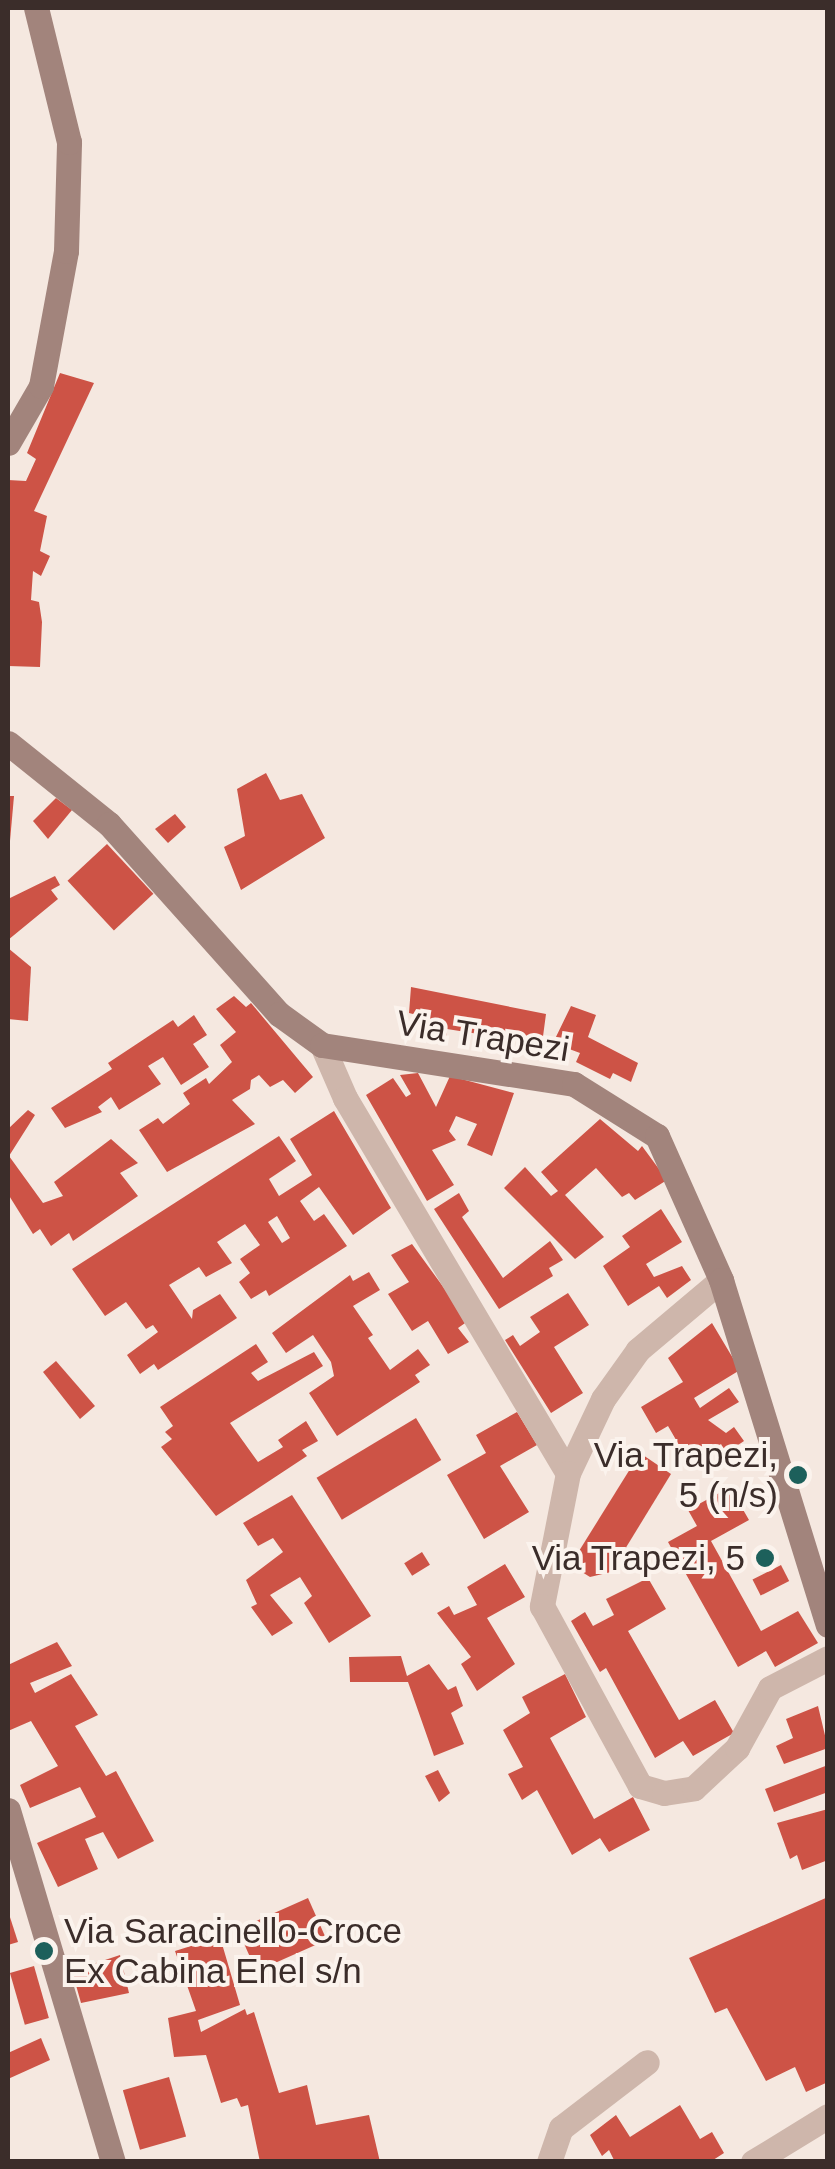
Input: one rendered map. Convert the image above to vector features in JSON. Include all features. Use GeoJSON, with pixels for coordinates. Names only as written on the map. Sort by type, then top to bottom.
{"type":"FeatureCollection","features":[{"type":"Feature","properties":{"kind":"street"},"geometry":{"type":"LineString","coordinates":[[8,443],[41,386],[66,251],[69,142],[36,8]]}},
{"type":"Feature","properties":{"kind":"street","name":"Via Trapezi"},"geometry":{"type":"LineString","coordinates":[[8,743],[109,824],[279,1014],[322,1045],[574,1084],[618,1107],[657,1136],[721,1280],[828,1625]]}},
{"type":"Feature","properties":{"kind":"street"},"geometry":{"type":"LineString","coordinates":[[322,1045],[345,1098],[568,1473]]}},
{"type":"Feature","properties":{"kind":"street"},"geometry":{"type":"LineString","coordinates":[[721,1280],[638,1350],[604,1399],[568,1473],[542,1606],[640,1786],[664,1793],[694,1788],[737,1748],[770,1688],[828,1658]]}},
{"type":"Feature","properties":{"kind":"street"},"geometry":{"type":"LineString","coordinates":[[8,1810],[113,2162]]}},
{"type":"Feature","properties":{"kind":"street"},"geometry":{"type":"LineString","coordinates":[[549,2162],[561,2128],[647,2062]]}},
{"type":"Feature","properties":{"kind":"street"},"geometry":{"type":"LineString","coordinates":[[752,2162],[828,2116]]}},
{"type":"Feature","properties":{"kind":"building"},"geometry":{"type":"Polygon","coordinates":[[[60,373],[94,383],[34,511],[47,516],[40,551],[50,556],[41,576],[33,571],[31,600],[39,602],[42,622],[40,667],[8,666],[8,480],[26,481],[36,459],[27,453],[60,373]]]}},
{"type":"Feature","properties":{"kind":"building"},"geometry":{"type":"Polygon","coordinates":[[[266,773],[280,800],[302,794],[325,838],[241,890],[224,847],[245,836],[237,789],[266,773]]]}},
{"type":"Feature","properties":{"kind":"building"},"geometry":{"type":"Polygon","coordinates":[[[8,796],[14,796],[10,841],[8,841],[8,796]]]}},
{"type":"Feature","properties":{"kind":"building"},"geometry":{"type":"Polygon","coordinates":[[[56,798],[72,810],[48,839],[33,821],[56,798]]]}},
{"type":"Feature","properties":{"kind":"building"},"geometry":{"type":"Polygon","coordinates":[[[175,814],[186,827],[168,843],[155,829],[175,814]]]}},
{"type":"Feature","properties":{"kind":"building"},"geometry":{"type":"Polygon","coordinates":[[[107,844],[153,894],[114,931],[68,881],[107,844]]]}},
{"type":"Feature","properties":{"kind":"building"},"geometry":{"type":"Polygon","coordinates":[[[55,876],[60,885],[51,890],[58,899],[8,940],[8,899],[55,876]]]}},
{"type":"Feature","properties":{"kind":"building"},"geometry":{"type":"Polygon","coordinates":[[[8,948],[31,967],[28,1021],[8,1019],[8,948]]]}},
{"type":"Feature","properties":{"kind":"building"},"geometry":{"type":"Polygon","coordinates":[[[411,987],[546,1014],[542,1044],[447,1029],[446,1041],[424,1034],[429,1018],[409,1013],[411,987]]]}},
{"type":"Feature","properties":{"kind":"building"},"geometry":{"type":"Polygon","coordinates":[[[234,996],[246,1007],[251,1003],[313,1077],[295,1093],[283,1080],[270,1087],[259,1075],[251,1080],[250,1089],[232,1100],[255,1124],[167,1172],[139,1130],[158,1118],[163,1124],[190,1104],[183,1093],[206,1078],[209,1084],[232,1062],[220,1045],[236,1032],[216,1009],[234,996]]]}},
{"type":"Feature","properties":{"kind":"building"},"geometry":{"type":"Polygon","coordinates":[[[571,1006],[596,1015],[588,1037],[638,1063],[631,1082],[613,1073],[610,1079],[576,1062],[580,1053],[553,1043],[571,1006]]]}},
{"type":"Feature","properties":{"kind":"building"},"geometry":{"type":"Polygon","coordinates":[[[194,1015],[207,1035],[193,1044],[209,1067],[181,1085],[163,1057],[148,1066],[161,1084],[119,1110],[111,1097],[98,1107],[102,1112],[65,1128],[51,1108],[112,1069],[108,1063],[173,1020],[178,1027],[194,1015]]]}},
{"type":"Feature","properties":{"kind":"building"},"geometry":{"type":"Polygon","coordinates":[[[418,1073],[436,1107],[450,1076],[514,1093],[492,1156],[467,1145],[477,1124],[456,1116],[449,1131],[456,1140],[432,1150],[454,1185],[427,1201],[366,1095],[393,1078],[406,1097],[411,1094],[400,1075],[418,1073]]]}},
{"type":"Feature","properties":{"kind":"building"},"geometry":{"type":"Polygon","coordinates":[[[28,1110],[35,1115],[9,1156],[43,1203],[63,1196],[54,1182],[111,1139],[138,1163],[120,1173],[138,1196],[73,1241],[69,1233],[51,1246],[40,1229],[33,1234],[8,1194],[8,1129],[28,1110]]]}},
{"type":"Feature","properties":{"kind":"building"},"geometry":{"type":"Polygon","coordinates":[[[334,1111],[391,1208],[353,1235],[319,1187],[300,1201],[314,1221],[324,1214],[347,1246],[269,1296],[266,1290],[251,1299],[239,1282],[250,1273],[240,1259],[260,1245],[245,1224],[217,1242],[232,1263],[206,1277],[199,1267],[169,1285],[192,1319],[193,1310],[220,1294],[237,1318],[158,1370],[154,1364],[140,1374],[127,1355],[158,1332],[153,1325],[146,1329],[126,1302],[105,1316],[72,1269],[279,1136],[296,1161],[269,1179],[279,1196],[312,1175],[290,1139],[334,1111]],[[277,1216],[268,1222],[282,1243],[290,1238],[277,1216]]]}},
{"type":"Feature","properties":{"kind":"building"},"geometry":{"type":"Polygon","coordinates":[[[600,1119],[638,1151],[642,1146],[667,1180],[635,1200],[629,1193],[622,1197],[596,1168],[565,1195],[604,1237],[575,1259],[504,1188],[525,1167],[551,1196],[558,1191],[541,1172],[600,1119]]]}},
{"type":"Feature","properties":{"kind":"building"},"geometry":{"type":"Polygon","coordinates":[[[459,1193],[469,1211],[462,1217],[503,1278],[550,1241],[563,1260],[549,1268],[553,1276],[499,1309],[434,1209],[459,1193]]]}},
{"type":"Feature","properties":{"kind":"building"},"geometry":{"type":"Polygon","coordinates":[[[661,1209],[682,1242],[646,1264],[654,1277],[682,1266],[691,1280],[667,1298],[659,1286],[628,1306],[603,1266],[630,1247],[622,1236],[661,1209]]]}},
{"type":"Feature","properties":{"kind":"building"},"geometry":{"type":"Polygon","coordinates":[[[412,1244],[468,1321],[458,1328],[469,1342],[448,1354],[428,1321],[412,1331],[388,1294],[409,1282],[391,1255],[412,1244]]]}},
{"type":"Feature","properties":{"kind":"building"},"geometry":{"type":"Polygon","coordinates":[[[369,1272],[380,1290],[353,1306],[373,1335],[368,1338],[390,1370],[418,1349],[430,1365],[415,1375],[420,1382],[337,1436],[309,1393],[334,1376],[331,1362],[313,1335],[286,1353],[272,1333],[350,1275],[353,1281],[369,1272]]]}},
{"type":"Feature","properties":{"kind":"building"},"geometry":{"type":"Polygon","coordinates":[[[568,1293],[589,1325],[554,1347],[583,1393],[551,1413],[505,1340],[513,1335],[520,1346],[540,1332],[530,1317],[568,1293]]]}},
{"type":"Feature","properties":{"kind":"building"},"geometry":{"type":"Polygon","coordinates":[[[712,1323],[740,1370],[694,1398],[700,1408],[729,1388],[739,1402],[708,1420],[726,1433],[734,1427],[744,1441],[726,1453],[721,1444],[690,1464],[668,1426],[656,1433],[641,1407],[683,1382],[668,1358],[712,1323]]]}},
{"type":"Feature","properties":{"kind":"building"},"geometry":{"type":"Polygon","coordinates":[[[256,1344],[268,1362],[251,1373],[258,1381],[314,1352],[323,1366],[230,1423],[258,1462],[283,1447],[278,1440],[306,1421],[318,1441],[302,1450],[307,1456],[216,1516],[161,1447],[172,1439],[165,1432],[173,1426],[160,1407],[256,1344]]]}},
{"type":"Feature","properties":{"kind":"building"},"geometry":{"type":"Polygon","coordinates":[[[56,1361],[95,1406],[80,1419],[43,1372],[56,1361]]]}},
{"type":"Feature","properties":{"kind":"building"},"geometry":{"type":"Polygon","coordinates":[[[517,1412],[537,1445],[500,1466],[529,1512],[484,1539],[447,1475],[486,1453],[476,1435],[517,1412]]]}},
{"type":"Feature","properties":{"kind":"building"},"geometry":{"type":"Polygon","coordinates":[[[416,1418],[441,1460],[342,1520],[317,1478],[416,1418]]]}},
{"type":"Feature","properties":{"kind":"building"},"geometry":{"type":"Polygon","coordinates":[[[640,1453],[671,1474],[611,1572],[590,1577],[574,1567],[579,1551],[640,1453]]]}},
{"type":"Feature","properties":{"kind":"building"},"geometry":{"type":"Polygon","coordinates":[[[730,1487],[749,1520],[711,1541],[761,1631],[798,1611],[818,1643],[775,1667],[766,1651],[738,1667],[668,1542],[697,1526],[688,1510],[730,1487]]]}},
{"type":"Feature","properties":{"kind":"building"},"geometry":{"type":"Polygon","coordinates":[[[292,1495],[371,1616],[329,1643],[304,1603],[312,1596],[300,1577],[270,1595],[293,1623],[272,1636],[251,1607],[257,1604],[246,1580],[283,1552],[273,1538],[258,1546],[243,1523],[292,1495]]]}},
{"type":"Feature","properties":{"kind":"building"},"geometry":{"type":"Polygon","coordinates":[[[422,1552],[430,1565],[412,1576],[404,1563],[422,1552]]]}},
{"type":"Feature","properties":{"kind":"building"},"geometry":{"type":"Polygon","coordinates":[[[505,1564],[525,1597],[487,1618],[515,1664],[477,1691],[461,1664],[471,1657],[437,1613],[449,1606],[454,1615],[477,1605],[467,1587],[505,1564]]]}},
{"type":"Feature","properties":{"kind":"building"},"geometry":{"type":"Polygon","coordinates":[[[781,1565],[789,1581],[761,1596],[752,1580],[781,1565]]]}},
{"type":"Feature","properties":{"kind":"building"},"geometry":{"type":"Polygon","coordinates":[[[648,1578],[666,1609],[628,1631],[679,1720],[715,1700],[734,1733],[693,1756],[683,1741],[655,1758],[606,1668],[600,1672],[571,1621],[585,1612],[593,1626],[614,1615],[606,1599],[648,1578]]]}},
{"type":"Feature","properties":{"kind":"building"},"geometry":{"type":"Polygon","coordinates":[[[57,1642],[72,1666],[30,1683],[35,1693],[71,1674],[98,1715],[75,1726],[106,1776],[116,1771],[154,1841],[118,1859],[103,1832],[85,1839],[98,1869],[58,1887],[37,1843],[96,1817],[80,1787],[30,1808],[20,1785],[58,1766],[31,1721],[8,1731],[8,1665],[57,1642]]]}},
{"type":"Feature","properties":{"kind":"building"},"geometry":{"type":"Polygon","coordinates":[[[401,1656],[407,1676],[429,1664],[448,1690],[456,1686],[463,1706],[451,1713],[464,1744],[434,1756],[408,1682],[350,1682],[349,1657],[401,1656]]]}},
{"type":"Feature","properties":{"kind":"building"},"geometry":{"type":"Polygon","coordinates":[[[565,1674],[586,1717],[550,1738],[594,1819],[633,1797],[650,1830],[609,1852],[600,1838],[572,1855],[537,1790],[522,1800],[508,1774],[523,1767],[503,1730],[530,1713],[522,1697],[565,1674]]]}},
{"type":"Feature","properties":{"kind":"building"},"geometry":{"type":"Polygon","coordinates":[[[818,1706],[828,1748],[784,1764],[776,1746],[793,1738],[786,1719],[818,1706]]]}},
{"type":"Feature","properties":{"kind":"building"},"geometry":{"type":"Polygon","coordinates":[[[828,1765],[828,1792],[774,1812],[765,1789],[828,1765]]]}},
{"type":"Feature","properties":{"kind":"building"},"geometry":{"type":"Polygon","coordinates":[[[438,1770],[450,1793],[439,1802],[425,1776],[438,1770]]]}},
{"type":"Feature","properties":{"kind":"building"},"geometry":{"type":"Polygon","coordinates":[[[828,1809],[828,1860],[802,1870],[797,1855],[790,1859],[777,1823],[828,1809]]]}},
{"type":"Feature","properties":{"kind":"building"},"geometry":{"type":"Polygon","coordinates":[[[828,1897],[828,2082],[806,2092],[795,2067],[766,2081],[727,2008],[715,2013],[689,1958],[828,1897]]]}},
{"type":"Feature","properties":{"kind":"building"},"geometry":{"type":"Polygon","coordinates":[[[308,1898],[327,1940],[256,1971],[238,1929],[308,1898]]]}},
{"type":"Feature","properties":{"kind":"building"},"geometry":{"type":"Polygon","coordinates":[[[8,1911],[18,1942],[8,1945],[8,1911]]]}},
{"type":"Feature","properties":{"kind":"building"},"geometry":{"type":"Polygon","coordinates":[[[220,1937],[240,2005],[198,2020],[201,2032],[245,2009],[247,2015],[254,2012],[279,2093],[307,2085],[316,2125],[369,2115],[380,2162],[260,2162],[248,2105],[241,2107],[237,2098],[221,2103],[206,2055],[174,2057],[168,2018],[196,2011],[175,1951],[220,1937]]]}},
{"type":"Feature","properties":{"kind":"building"},"geometry":{"type":"Polygon","coordinates":[[[120,1955],[129,1993],[81,2003],[72,1971],[120,1955]]]}},
{"type":"Feature","properties":{"kind":"building"},"geometry":{"type":"Polygon","coordinates":[[[34,1966],[49,2018],[25,2025],[10,1973],[34,1966]]]}},
{"type":"Feature","properties":{"kind":"building"},"geometry":{"type":"Polygon","coordinates":[[[41,2038],[50,2060],[8,2079],[8,2053],[41,2038]]]}},
{"type":"Feature","properties":{"kind":"building"},"geometry":{"type":"Polygon","coordinates":[[[169,2077],[186,2137],[140,2150],[123,2090],[169,2077]]]}},
{"type":"Feature","properties":{"kind":"building"},"geometry":{"type":"Polygon","coordinates":[[[680,2105],[700,2139],[712,2132],[724,2153],[710,2162],[615,2162],[609,2150],[602,2156],[590,2135],[616,2115],[630,2137],[680,2105]]]}},
{"type":"Feature","properties":{"kind":"place","name":"Via Trapezi, 5 (n/s)"},"geometry":{"type":"Point","coordinates":[798,1475]}},
{"type":"Feature","properties":{"kind":"place","name":"Via Trapezi, 5"},"geometry":{"type":"Point","coordinates":[765,1558]}},
{"type":"Feature","properties":{"kind":"place","name":"Via Saracinello-Croce Ex Cabina Enel s/n"},"geometry":{"type":"Point","coordinates":[44,1951]}}]}
